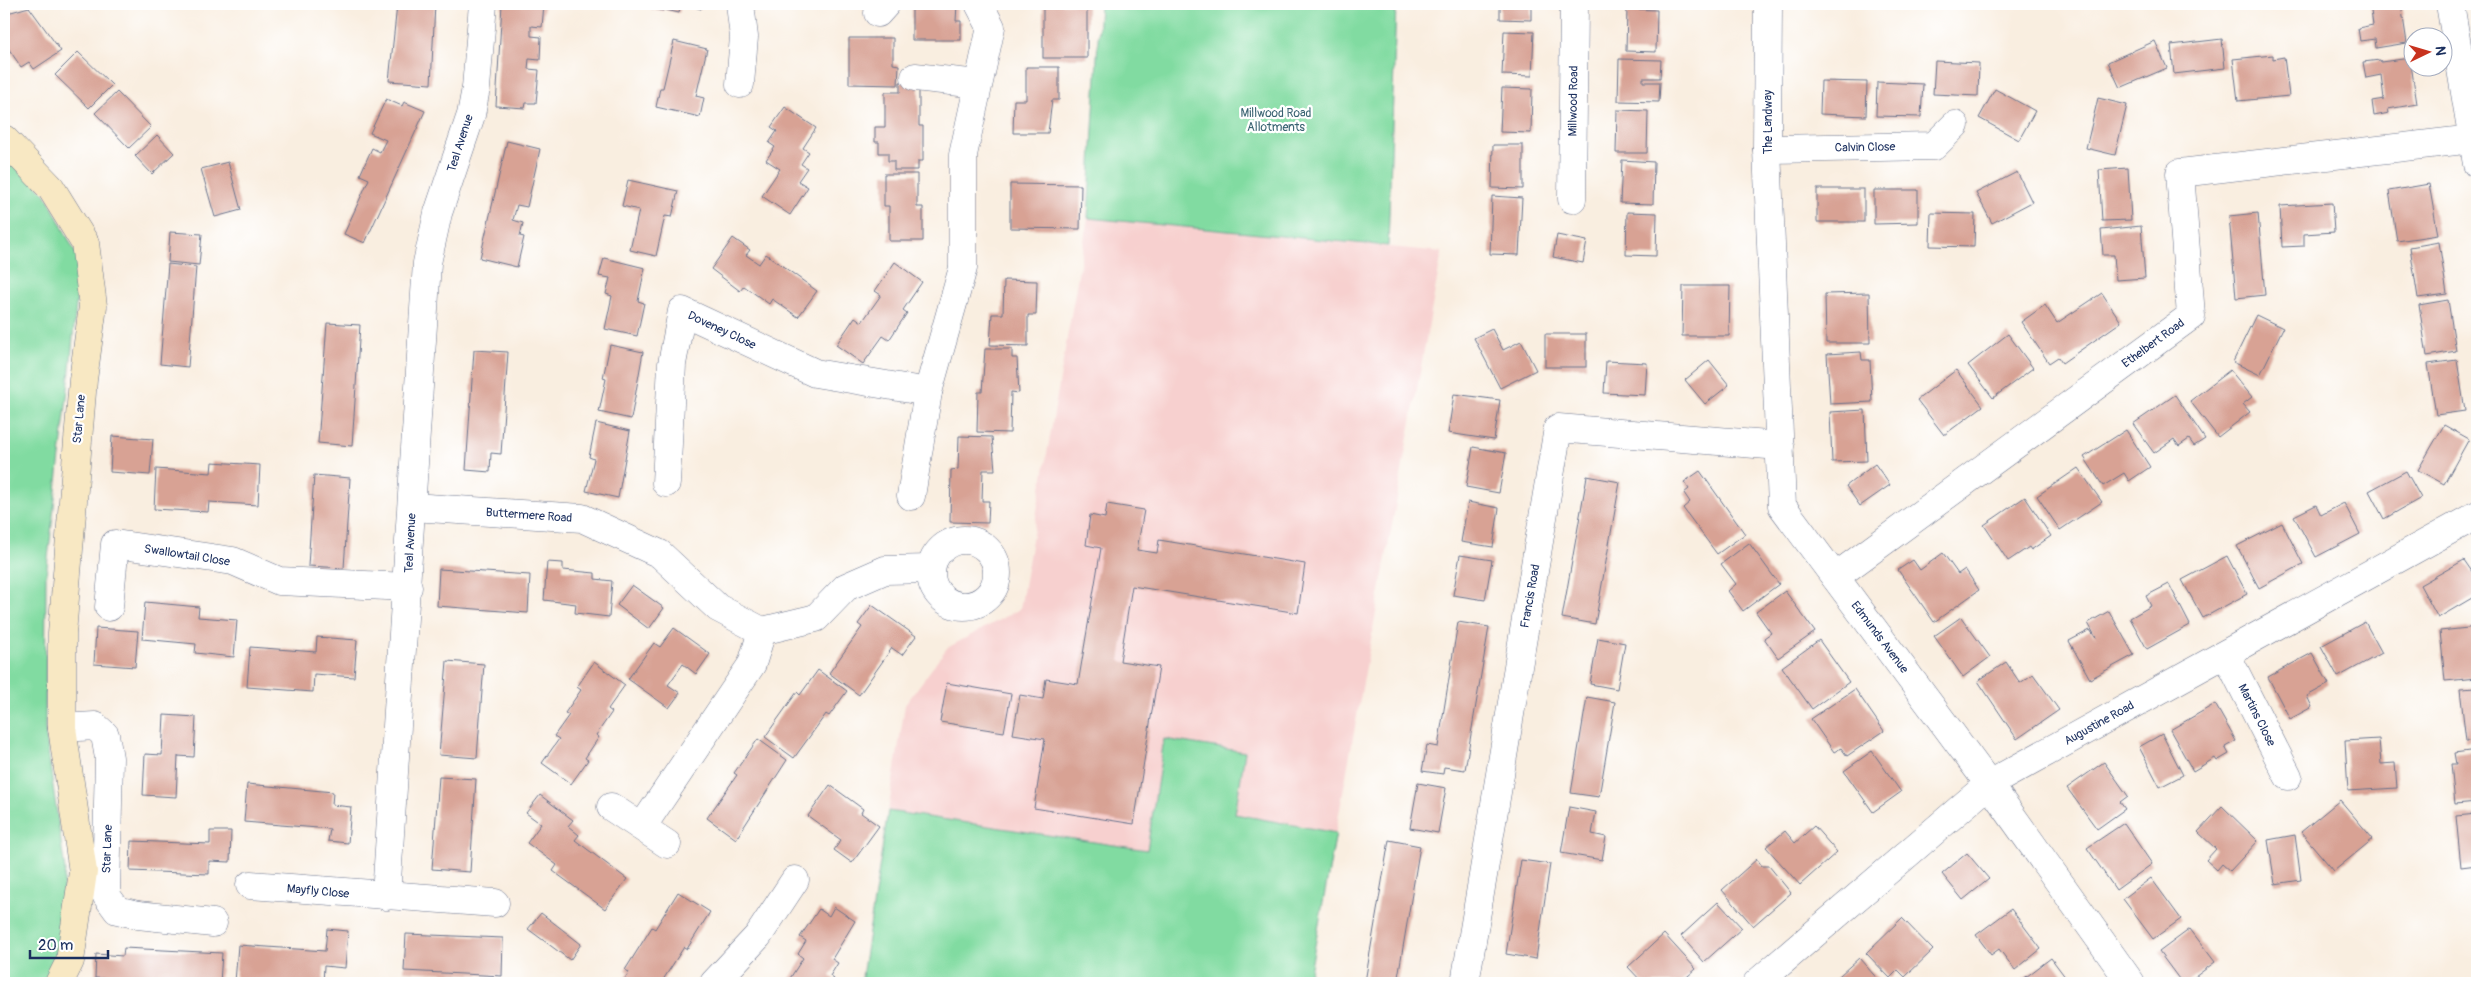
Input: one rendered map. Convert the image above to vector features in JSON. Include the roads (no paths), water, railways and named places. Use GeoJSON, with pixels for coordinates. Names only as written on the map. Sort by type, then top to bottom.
{"type":"FeatureCollection","features":[{"type":"Feature","properties":{"kind":"street","name":"Teal Avenue"},"geometry":{"type":"LineString","coordinates":[[386,896],[408,587],[427,263],[436,221],[471,115],[476,88],[483,4]]}},
{"type":"Feature","properties":{"kind":"street"},"geometry":{"type":"LineString","coordinates":[[740,4],[744,37],[740,84]]}},
{"type":"Feature","properties":{"kind":"street"},"geometry":{"type":"LineString","coordinates":[[911,496],[928,392],[963,268],[963,155],[991,27],[978,4]]}},
{"type":"Feature","properties":{"kind":"street","name":"Millwood Road"},"geometry":{"type":"LineString","coordinates":[[1572,199],[1574,4]]}},
{"type":"Feature","properties":{"kind":"street","name":"The Landway"},"geometry":{"type":"LineString","coordinates":[[1768,4],[1767,149],[1771,240]]}},
{"type":"Feature","properties":{"kind":"street"},"geometry":{"type":"LineString","coordinates":[[2450,4],[2476,152]]}},
{"type":"Feature","properties":{"kind":"street"},"geometry":{"type":"LineString","coordinates":[[915,77],[978,84]]}},
{"type":"Feature","properties":{"kind":"street","name":"Calvin Close"},"geometry":{"type":"LineString","coordinates":[[1767,149],[1934,146],[1955,125]]}},
{"type":"Feature","properties":{"kind":"street","name":"Star Lane"},"geometry":{"type":"LineString","coordinates":[[4,139],[51,188],[85,243],[93,306],[82,380],[62,634],[62,728],[83,872],[70,961],[60,983]]}},
{"type":"Feature","properties":{"kind":"street","name":"Ethelbert Road"},"geometry":{"type":"LineString","coordinates":[[1835,577],[2191,316],[2180,174],[2476,152]]}},
{"type":"Feature","properties":{"kind":"street","name":"Edmunds Avenue"},"geometry":{"type":"LineString","coordinates":[[1771,240],[1782,506],[1990,784],[2132,983]]}},
{"type":"Feature","properties":{"kind":"street","name":"Doveney Close"},"geometry":{"type":"LineString","coordinates":[[666,483],[672,364],[682,311],[815,373],[928,392]]}},
{"type":"Feature","properties":{"kind":"street","name":"Francis Road"},"geometry":{"type":"LineString","coordinates":[[1464,983],[1558,428],[1780,446]]}},
{"type":"Feature","properties":{"kind":"street","name":"Buttermere Road"},"geometry":{"type":"LineString","coordinates":[[412,507],[582,518],[660,554],[718,608],[762,631]]}},
{"type":"Feature","properties":{"kind":"street","name":"Augustine Road"},"geometry":{"type":"LineString","coordinates":[[1757,983],[1990,784],[2477,515]]}},
{"type":"Feature","properties":{"kind":"street","name":"Swallowtail Close"},"geometry":{"type":"LineString","coordinates":[[109,607],[116,544],[233,561],[279,581],[408,587]]}},
{"type":"Feature","properties":{"kind":"street"},"geometry":{"type":"LineString","coordinates":[[642,827],[752,664],[762,631],[816,618],[846,587],[885,570],[930,569]]}},
{"type":"Feature","properties":{"kind":"street","name":"Martins Close"},"geometry":{"type":"LineString","coordinates":[[2226,654],[2288,776]]}},
{"type":"Feature","properties":{"kind":"street","name":"Star Lane"},"geometry":{"type":"LineString","coordinates":[[62,728],[95,726],[105,736],[109,758],[106,895],[117,910],[138,915],[213,923]]}},
{"type":"Feature","properties":{"kind":"street"},"geometry":{"type":"LineString","coordinates":[[611,807],[667,844]]}},
{"type":"Feature","properties":{"kind":"street"},"geometry":{"type":"LineString","coordinates":[[714,983],[758,936],[794,880]]}},
{"type":"Feature","properties":{"kind":"street","name":"Mayfly Close"},"geometry":{"type":"LineString","coordinates":[[250,885],[386,896]]}},
{"type":"Feature","properties":{"kind":"street"},"geometry":{"type":"LineString","coordinates":[[386,896],[495,903]]}},
{"type":"Feature","properties":{"kind":"park label","name":"Millwood Road Allotments"},"geometry":{"type":"Point","coordinates":[1276,120]}}]}
